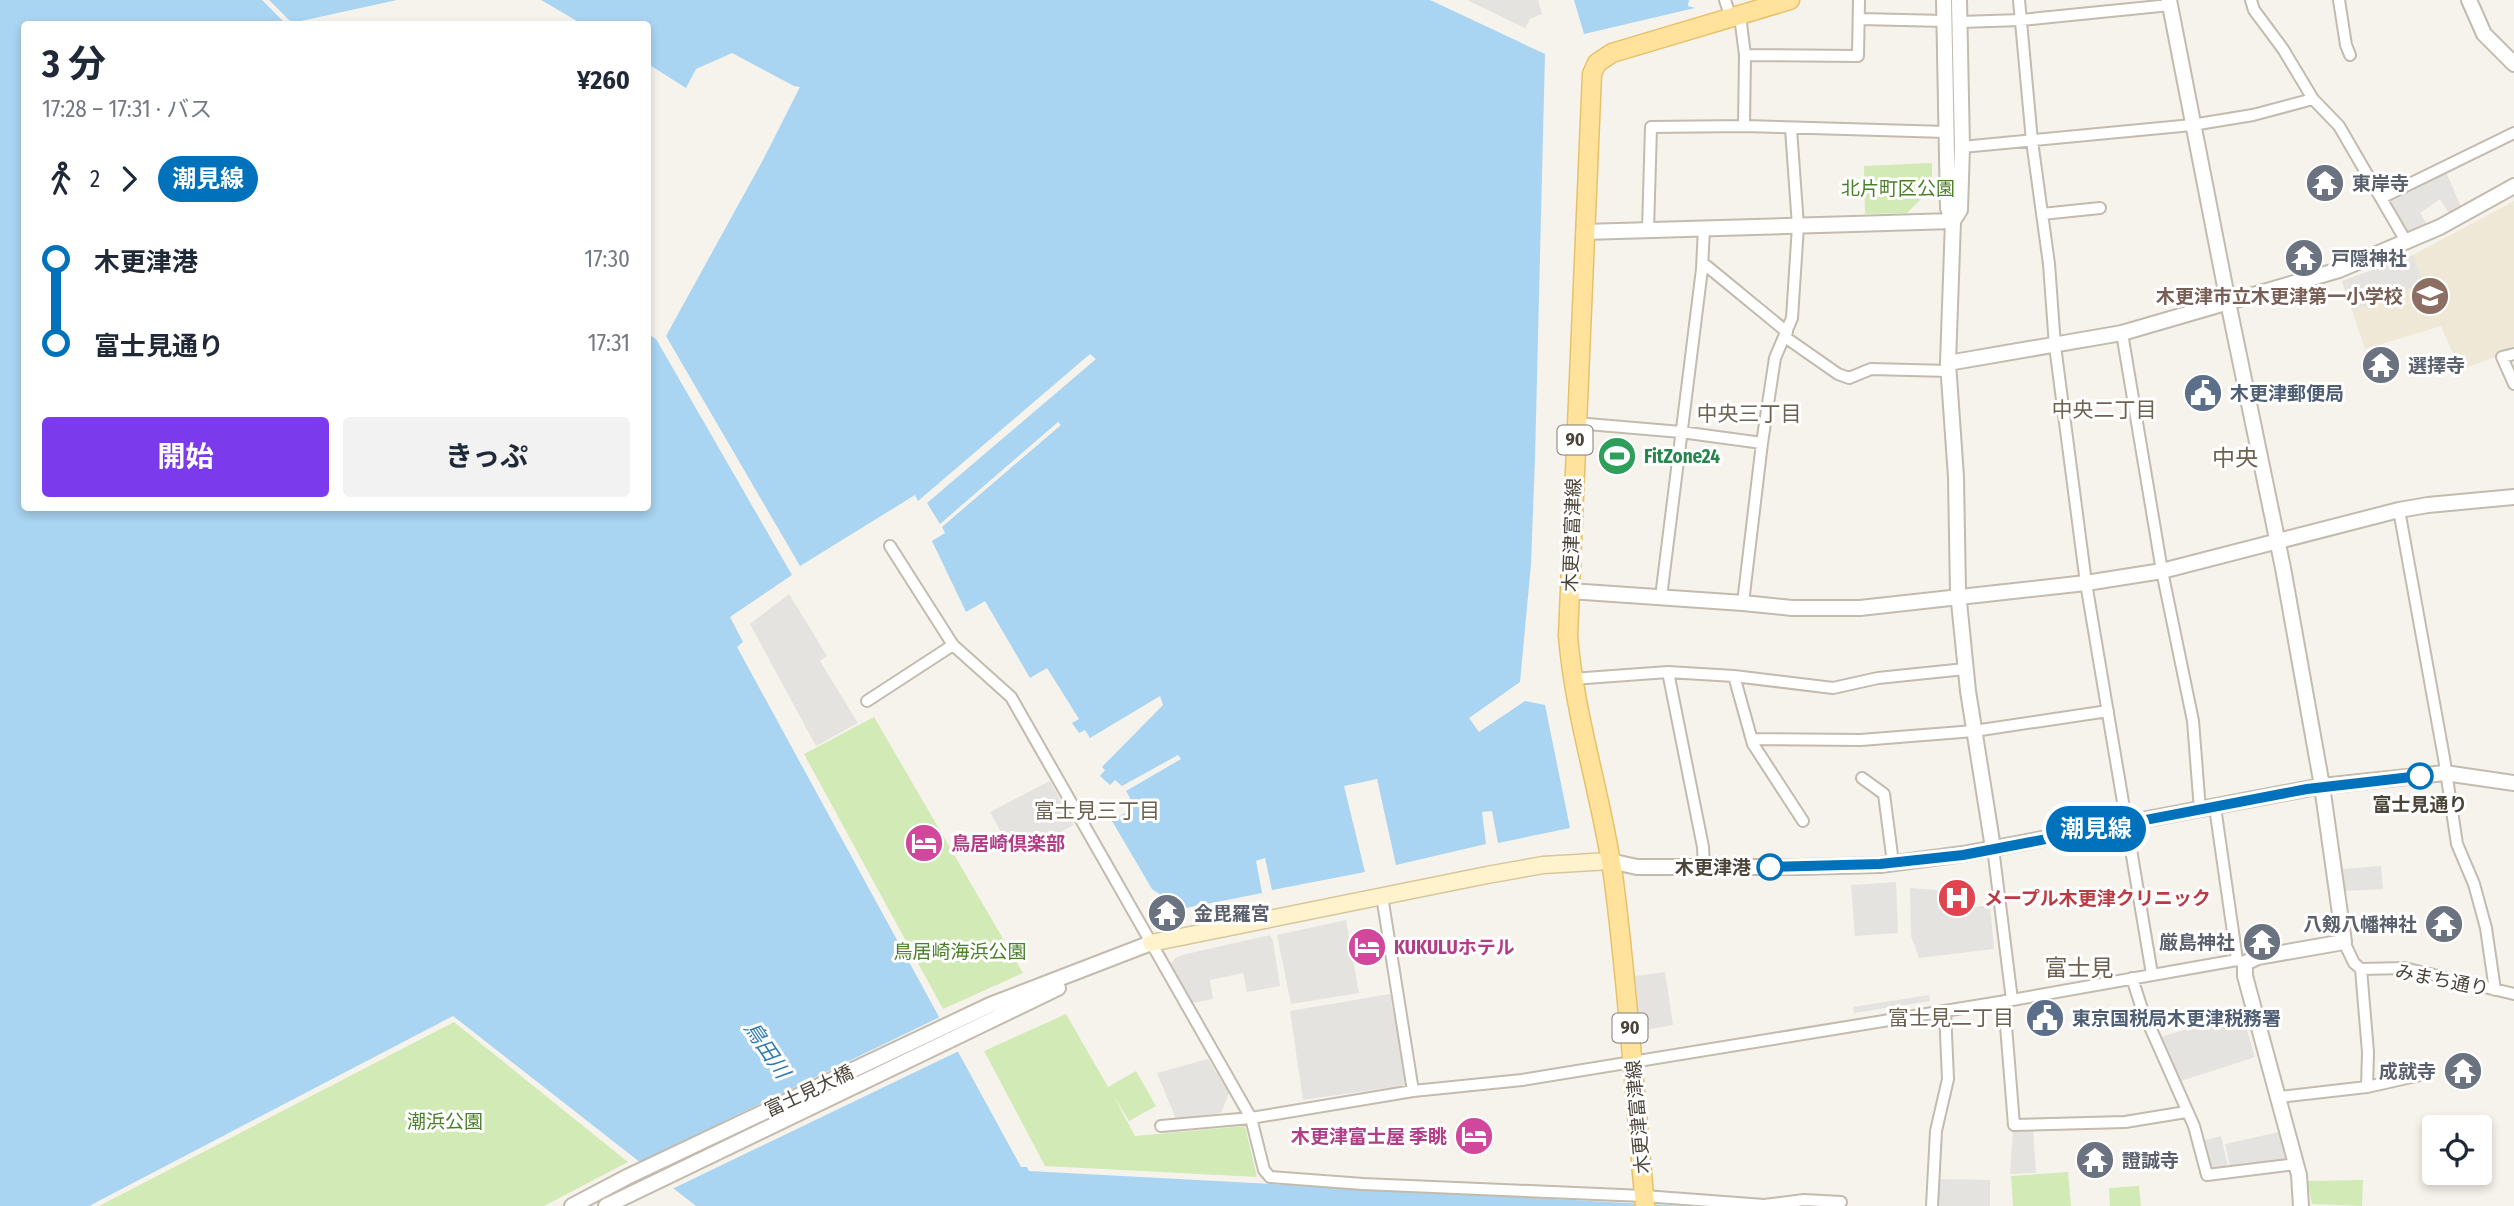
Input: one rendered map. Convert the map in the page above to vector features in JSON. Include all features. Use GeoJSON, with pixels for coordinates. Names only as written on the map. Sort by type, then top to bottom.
{"type":"FeatureCollection","features":[{"type":"Feature","properties":{"kind":"main road","name":"木更津富津線"},"geometry":{"type":"LineString","coordinates":[[1644,1201],[1633,1061],[1610,861],[1572,679],[1568,636],[1592,74],[1597,64],[1612,53],[1790,0]]}},
{"type":"Feature","properties":{"kind":"main road"},"geometry":{"type":"LineString","coordinates":[[1151,943],[1534,867],[1610,861]]}},
{"type":"Feature","properties":{"kind":"street"},"geometry":{"type":"LineString","coordinates":[[1725,0],[1735,18],[1745,55],[1744,126]]}},
{"type":"Feature","properties":{"kind":"street"},"geometry":{"type":"LineString","coordinates":[[1745,55],[1858,56],[1859,0]]}},
{"type":"Feature","properties":{"kind":"street"},"geometry":{"type":"LineString","coordinates":[[1944,0],[1952,22],[1962,147],[1960,210],[1953,221]]}},
{"type":"Feature","properties":{"kind":"street"},"geometry":{"type":"LineString","coordinates":[[1959,0],[1952,22],[1946,132],[1948,208],[1953,221],[1948,367],[1956,477],[1958,598],[1965,669],[1993,848],[2008,1001],[2014,1125],[2125,1122],[2186,1112]]}},
{"type":"Feature","properties":{"kind":"street"},"geometry":{"type":"LineString","coordinates":[[2019,0],[2032,141],[2049,264],[2055,346],[2086,583],[2152,974]]}},
{"type":"Feature","properties":{"kind":"street"},"geometry":{"type":"LineString","coordinates":[[2083,0],[2083,14]]}},
{"type":"Feature","properties":{"kind":"street"},"geometry":{"type":"LineString","coordinates":[[2250,0],[2313,99],[2339,126],[2407,243]]}},
{"type":"Feature","properties":{"kind":"street"},"geometry":{"type":"LineString","coordinates":[[2339,0],[2350,55]]}},
{"type":"Feature","properties":{"kind":"street"},"geometry":{"type":"LineString","coordinates":[[2469,0],[2489,42],[2514,64]]}},
{"type":"Feature","properties":{"kind":"street"},"geometry":{"type":"LineString","coordinates":[[1860,19],[1952,22],[2021,20],[2169,2],[2277,542],[2322,786],[2344,942],[2354,963],[2361,969],[2368,1052],[2367,1087]]}},
{"type":"Feature","properties":{"kind":"street"},"geometry":{"type":"LineString","coordinates":[[1962,147],[2192,125],[2253,115],[2313,99]]}},
{"type":"Feature","properties":{"kind":"street"},"geometry":{"type":"LineString","coordinates":[[1648,230],[1651,127],[1744,126],[1946,132]]}},
{"type":"Feature","properties":{"kind":"street"},"geometry":{"type":"LineString","coordinates":[[1743,603],[1775,358],[1793,318],[1798,226],[1791,129]]}},
{"type":"Feature","properties":{"kind":"street"},"geometry":{"type":"LineString","coordinates":[[2381,198],[2514,133]]}},
{"type":"Feature","properties":{"kind":"street"},"geometry":{"type":"LineString","coordinates":[[1703,263],[1786,334],[1838,374],[1849,378],[1871,369],[1948,367],[2122,333],[2339,270],[2407,243],[2514,186]]}},
{"type":"Feature","properties":{"kind":"street"},"geometry":{"type":"LineString","coordinates":[[2042,214],[2100,208]]}},
{"type":"Feature","properties":{"kind":"street"},"geometry":{"type":"LineString","coordinates":[[1584,232],[1953,221]]}},
{"type":"Feature","properties":{"kind":"street"},"geometry":{"type":"LineString","coordinates":[[1661,597],[1703,263],[1704,228]]}},
{"type":"Feature","properties":{"kind":"street"},"geometry":{"type":"LineString","coordinates":[[2122,333],[2162,571],[2193,721],[2200,810]]}},
{"type":"Feature","properties":{"kind":"street"},"geometry":{"type":"LineString","coordinates":[[2514,354],[2502,357],[2514,384]]}},
{"type":"Feature","properties":{"kind":"street"},"geometry":{"type":"LineString","coordinates":[[1576,423],[1681,432],[1762,443]]}},
{"type":"Feature","properties":{"kind":"street"},"geometry":{"type":"LineString","coordinates":[[1570,591],[1793,608],[1860,608],[2086,583],[2162,571],[2399,510],[2514,497]]}},
{"type":"Feature","properties":{"kind":"street"},"geometry":{"type":"LineString","coordinates":[[2399,510],[2457,844],[2474,884],[2486,928],[2496,990]]}},
{"type":"Feature","properties":{"kind":"street"},"geometry":{"type":"LineString","coordinates":[[890,546],[953,645],[1011,697],[1251,1118],[1264,1170],[1270,1177],[1644,1201],[1764,1205],[1804,1200],[1841,1202]]}},
{"type":"Feature","properties":{"kind":"street"},"geometry":{"type":"LineString","coordinates":[[867,701],[953,645]]}},
{"type":"Feature","properties":{"kind":"street"},"geometry":{"type":"LineString","coordinates":[[1572,679],[1668,672],[1734,676],[1833,688],[1878,678],[1965,669]]}},
{"type":"Feature","properties":{"kind":"street"},"geometry":{"type":"LineString","coordinates":[[1668,672],[1704,867]]}},
{"type":"Feature","properties":{"kind":"street"},"geometry":{"type":"LineString","coordinates":[[1734,676],[1752,739],[1803,821]]}},
{"type":"Feature","properties":{"kind":"street"},"geometry":{"type":"LineString","coordinates":[[1752,739],[1861,740],[1974,731],[2108,711]]}},
{"type":"Feature","properties":{"kind":"street"},"geometry":{"type":"LineString","coordinates":[[1610,861],[1637,867],[1798,867],[1893,863],[1963,855],[2322,786],[2445,774],[2514,782]]}},
{"type":"Feature","properties":{"kind":"street"},"geometry":{"type":"LineString","coordinates":[[1862,778],[1884,794],[1893,863]]}},
{"type":"Feature","properties":{"kind":"street"},"geometry":{"type":"LineString","coordinates":[[2215,807],[2241,962],[2296,1164],[2302,1204]]}},
{"type":"Feature","properties":{"kind":"street"},"geometry":{"type":"LineString","coordinates":[[1381,896],[1413,1091]]}},
{"type":"Feature","properties":{"kind":"street"},"geometry":{"type":"LineString","coordinates":[[1161,1126],[1251,1118],[1413,1091],[1522,1080],[2008,1001],[2152,974],[2241,962],[2344,942]]}},
{"type":"Feature","properties":{"kind":"street"},"geometry":{"type":"LineString","coordinates":[[991,1013],[1151,943]]}},
{"type":"Feature","properties":{"kind":"street","name":"みまち通り"},"geometry":{"type":"LineString","coordinates":[[2361,969],[2404,968],[2514,994]]}},
{"type":"Feature","properties":{"kind":"street"},"geometry":{"type":"LineString","coordinates":[[2132,978],[2142,1009],[2194,1126],[2207,1175],[2296,1164]]}},
{"type":"Feature","properties":{"kind":"street"},"geometry":{"type":"LineString","coordinates":[[1932,1206],[1936,1131],[1948,1079],[1945,1011]]}},
{"type":"Feature","properties":{"kind":"street","name":"富士見大橋"},"geometry":{"type":"LineString","coordinates":[[572,1206],[627,1177],[991,1013]]}},
{"type":"Feature","properties":{"kind":"street","name":"富士見大橋"},"geometry":{"type":"LineString","coordinates":[[606,1206],[991,1013]]}},
{"type":"Feature","properties":{"kind":"street"},"geometry":{"type":"LineString","coordinates":[[2279,1097],[2367,1087],[2429,1073]]}},
{"type":"Feature","properties":{"kind":"shaded area"},"geometry":{"type":"Polygon","coordinates":[[[1467,0],[1538,0],[1542,14],[1530,19],[1525,28],[1467,0]]]}},
{"type":"Feature","properties":{"kind":"shaded area"},"geometry":{"type":"Polygon","coordinates":[[[2446,172],[2462,209],[2450,215],[2440,199],[2420,213],[2428,226],[2407,235],[2389,198],[2446,172]]]}},
{"type":"Feature","properties":{"kind":"shaded area","name":"木更津市立木更津第一小学校"},"geometry":{"type":"Polygon","coordinates":[[[2514,201],[2514,350],[2460,370],[2441,326],[2365,349],[2342,281],[2413,255],[2514,201]]]}},
{"type":"Feature","properties":{"kind":"shaded area"},"geometry":{"type":"Polygon","coordinates":[[[2413,255],[2423,283],[2352,311],[2342,281],[2413,255]]]}},
{"type":"Feature","properties":{"kind":"shaded area"},"geometry":{"type":"Polygon","coordinates":[[[789,594],[827,656],[820,661],[858,723],[816,746],[750,624],[789,594]]]}},
{"type":"Feature","properties":{"kind":"shaded area"},"geometry":{"type":"Polygon","coordinates":[[[1050,781],[1074,825],[1014,856],[990,812],[1050,781]]]}},
{"type":"Feature","properties":{"kind":"shaded area"},"geometry":{"type":"Polygon","coordinates":[[[2381,866],[2383,889],[2345,891],[2343,869],[2381,866]]]}},
{"type":"Feature","properties":{"kind":"shaded area"},"geometry":{"type":"Polygon","coordinates":[[[1896,882],[1898,933],[1855,936],[1851,885],[1896,882]]]}},
{"type":"Feature","properties":{"kind":"shaded area"},"geometry":{"type":"Polygon","coordinates":[[[1910,888],[1944,893],[1946,911],[1990,905],[1994,949],[1919,958],[1911,936],[1910,888]]]}},
{"type":"Feature","properties":{"kind":"shaded area"},"geometry":{"type":"Polygon","coordinates":[[[1346,920],[1359,993],[1291,1004],[1277,935],[1346,920]]]}},
{"type":"Feature","properties":{"kind":"shaded area"},"geometry":{"type":"Polygon","coordinates":[[[1270,935],[1280,986],[1247,992],[1243,973],[1210,980],[1213,999],[1193,1003],[1169,966],[1175,958],[1182,955],[1270,935]]]}},
{"type":"Feature","properties":{"kind":"shaded area"},"geometry":{"type":"Polygon","coordinates":[[[1665,972],[1673,1025],[1640,1031],[1635,976],[1665,972]]]}},
{"type":"Feature","properties":{"kind":"shaded area"},"geometry":{"type":"Polygon","coordinates":[[[1390,994],[1407,1085],[1303,1100],[1290,1011],[1390,994]]]}},
{"type":"Feature","properties":{"kind":"shaded area"},"geometry":{"type":"Polygon","coordinates":[[[1929,995],[1930,1001],[1854,1013],[1853,1007],[1929,995]]]}},
{"type":"Feature","properties":{"kind":"shaded area"},"geometry":{"type":"Polygon","coordinates":[[[2242,1013],[2255,1057],[2178,1082],[2157,1038],[2242,1013]]]}},
{"type":"Feature","properties":{"kind":"shaded area"},"geometry":{"type":"Polygon","coordinates":[[[1208,1059],[1229,1093],[1221,1113],[1176,1119],[1157,1073],[1208,1059]]]}},
{"type":"Feature","properties":{"kind":"shaded area"},"geometry":{"type":"Polygon","coordinates":[[[2013,1129],[2033,1130],[2036,1173],[2010,1174],[2013,1129]]]}},
{"type":"Feature","properties":{"kind":"shaded area"},"geometry":{"type":"Polygon","coordinates":[[[2279,1132],[2286,1161],[2230,1166],[2225,1144],[2279,1132]]]}},
{"type":"Feature","properties":{"kind":"shaded area"},"geometry":{"type":"Polygon","coordinates":[[[2221,1136],[2228,1167],[2209,1168],[2202,1141],[2221,1136]]]}},
{"type":"Feature","properties":{"kind":"shaded area"},"geometry":{"type":"Polygon","coordinates":[[[1937,1179],[1990,1180],[1990,1206],[1936,1206],[1937,1179]]]}},
{"type":"Feature","properties":{"kind":"green space","name":"北片町区公園"},"geometry":{"type":"Polygon","coordinates":[[[1932,163],[1932,188],[1907,213],[1865,214],[1864,166],[1932,163]]]}},
{"type":"Feature","properties":{"kind":"green space","name":"鳥居崎海浜公園"},"geometry":{"type":"Polygon","coordinates":[[[874,717],[1023,973],[943,1009],[804,754],[874,717]]]}},
{"type":"Feature","properties":{"kind":"green space"},"geometry":{"type":"Polygon","coordinates":[[[1066,1014],[1108,1087],[1136,1071],[1156,1106],[1129,1121],[1112,1093],[1135,1136],[1245,1126],[1257,1177],[1045,1166],[984,1051],[1066,1014]]]}},
{"type":"Feature","properties":{"kind":"green space","name":"潮浜公園"},"geometry":{"type":"Polygon","coordinates":[[[454,1022],[628,1162],[544,1206],[99,1206],[454,1022]]]}},
{"type":"Feature","properties":{"kind":"green space"},"geometry":{"type":"Polygon","coordinates":[[[2068,1172],[2071,1206],[2013,1206],[2011,1176],[2068,1172]]]}},
{"type":"Feature","properties":{"kind":"green space"},"geometry":{"type":"Polygon","coordinates":[[[2363,1180],[2362,1206],[2312,1204],[2307,1181],[2363,1180]]]}},
{"type":"Feature","properties":{"kind":"green space"},"geometry":{"type":"Polygon","coordinates":[[[2139,1186],[2141,1206],[2110,1206],[2109,1188],[2139,1186]]]}},
{"type":"Feature","properties":{"kind":"water","name":"鳥田川"},"geometry":{"type":"Polygon","coordinates":[[[0,0],[262,0],[283,21],[21,21],[21,511],[651,511],[651,336],[656,339],[792,575],[730,617],[743,642],[737,647],[1021,1167],[1027,1167],[1029,1171],[1684,1206],[696,1206],[453,1016],[89,1206],[0,1206],[0,0]]]}},
{"type":"Feature","properties":{"kind":"water"},"geometry":{"type":"Polygon","coordinates":[[[269,0],[397,0],[301,21],[290,21],[269,0]]]}},
{"type":"Feature","properties":{"kind":"water"},"geometry":{"type":"Polygon","coordinates":[[[541,0],[1430,0],[1545,54],[1531,564],[1520,682],[1469,718],[1479,732],[1525,701],[1545,705],[1570,828],[1498,843],[1492,811],[1482,812],[1486,844],[1396,865],[1377,779],[1344,786],[1365,872],[1272,890],[1265,858],[1256,861],[1262,893],[1181,909],[1152,889],[1112,821],[1125,813],[1130,798],[1126,791],[1181,759],[1178,755],[1122,786],[1115,780],[1110,785],[1100,776],[1105,770],[1102,767],[1163,705],[1160,696],[1090,738],[1085,730],[1079,733],[1072,723],[1079,719],[1047,668],[1030,678],[985,601],[966,612],[932,541],[945,533],[942,527],[1061,425],[1058,422],[940,524],[927,503],[1096,359],[1090,354],[918,501],[915,495],[800,566],[666,336],[800,87],[732,53],[696,69],[686,88],[651,66],[651,21],[577,21],[541,0]]]}},
{"type":"Feature","properties":{"kind":"water"},"geometry":{"type":"Polygon","coordinates":[[[1574,0],[1689,0],[1688,6],[1695,8],[1584,34],[1574,0]]]}},
{"type":"Feature","properties":{"kind":"pier"},"geometry":{"type":"Polygon","coordinates":[[[942,1016],[961,1050],[672,1189],[638,1163],[942,1016]]]}},
{"type":"Feature","properties":{"kind":"bus line","name":"潮見線"},"geometry":{"type":"LineString","coordinates":[[1770,867],[1880,864],[1963,855],[2322,786],[2420,776]]}},
{"type":"Feature","properties":{"kind":"place","name":"東岸寺"},"geometry":{"type":"Point","coordinates":[2325,183]}},
{"type":"Feature","properties":{"kind":"place","name":"戸隠神社"},"geometry":{"type":"Point","coordinates":[2304,258]}},
{"type":"Feature","properties":{"kind":"place","name":"木更津市立木更津第一小学校"},"geometry":{"type":"Point","coordinates":[2430,296]}},
{"type":"Feature","properties":{"kind":"place","name":"選擇寺"},"geometry":{"type":"Point","coordinates":[2381,365]}},
{"type":"Feature","properties":{"kind":"place","name":"木更津郵便局"},"geometry":{"type":"Point","coordinates":[2203,393]}},
{"type":"Feature","properties":{"kind":"place","name":"FitZone24"},"geometry":{"type":"Point","coordinates":[1617,456]}},
{"type":"Feature","properties":{"kind":"place","name":"富士見通り"},"geometry":{"type":"Point","coordinates":[2420,776]}},
{"type":"Feature","properties":{"kind":"place","name":"鳥居崎倶楽部"},"geometry":{"type":"Point","coordinates":[924,843]}},
{"type":"Feature","properties":{"kind":"place","name":"木更津港"},"geometry":{"type":"Point","coordinates":[1770,867]}},
{"type":"Feature","properties":{"kind":"place","name":"メープル木更津クリニック"},"geometry":{"type":"Point","coordinates":[1957,898]}},
{"type":"Feature","properties":{"kind":"place","name":"金毘羅宮"},"geometry":{"type":"Point","coordinates":[1167,913]}},
{"type":"Feature","properties":{"kind":"place","name":"八剱八幡神社"},"geometry":{"type":"Point","coordinates":[2444,924]}},
{"type":"Feature","properties":{"kind":"place","name":"厳島神社"},"geometry":{"type":"Point","coordinates":[2262,942]}},
{"type":"Feature","properties":{"kind":"place","name":"KUKULUホテル"},"geometry":{"type":"Point","coordinates":[1367,947]}},
{"type":"Feature","properties":{"kind":"place","name":"東京国税局木更津税務署"},"geometry":{"type":"Point","coordinates":[2045,1018]}},
{"type":"Feature","properties":{"kind":"place","name":"成就寺"},"geometry":{"type":"Point","coordinates":[2463,1071]}},
{"type":"Feature","properties":{"kind":"place","name":"木更津富士屋 季眺"},"geometry":{"type":"Point","coordinates":[1474,1136]}},
{"type":"Feature","properties":{"kind":"place","name":"證誠寺"},"geometry":{"type":"Point","coordinates":[2095,1160]}},
{"type":"Feature","properties":{"kind":"district","name":"中央二丁目"},"geometry":{"type":"Point","coordinates":[2104,410]}},
{"type":"Feature","properties":{"kind":"district","name":"中央三丁目"},"geometry":{"type":"Point","coordinates":[1749,414]}},
{"type":"Feature","properties":{"kind":"district","name":"中央"},"geometry":{"type":"Point","coordinates":[2235,458]}},
{"type":"Feature","properties":{"kind":"district","name":"富士見三丁目"},"geometry":{"type":"Point","coordinates":[1097,811]}},
{"type":"Feature","properties":{"kind":"district","name":"富士見"},"geometry":{"type":"Point","coordinates":[2079,968]}},
{"type":"Feature","properties":{"kind":"district","name":"富士見二丁目"},"geometry":{"type":"Point","coordinates":[1951,1018]}}]}
